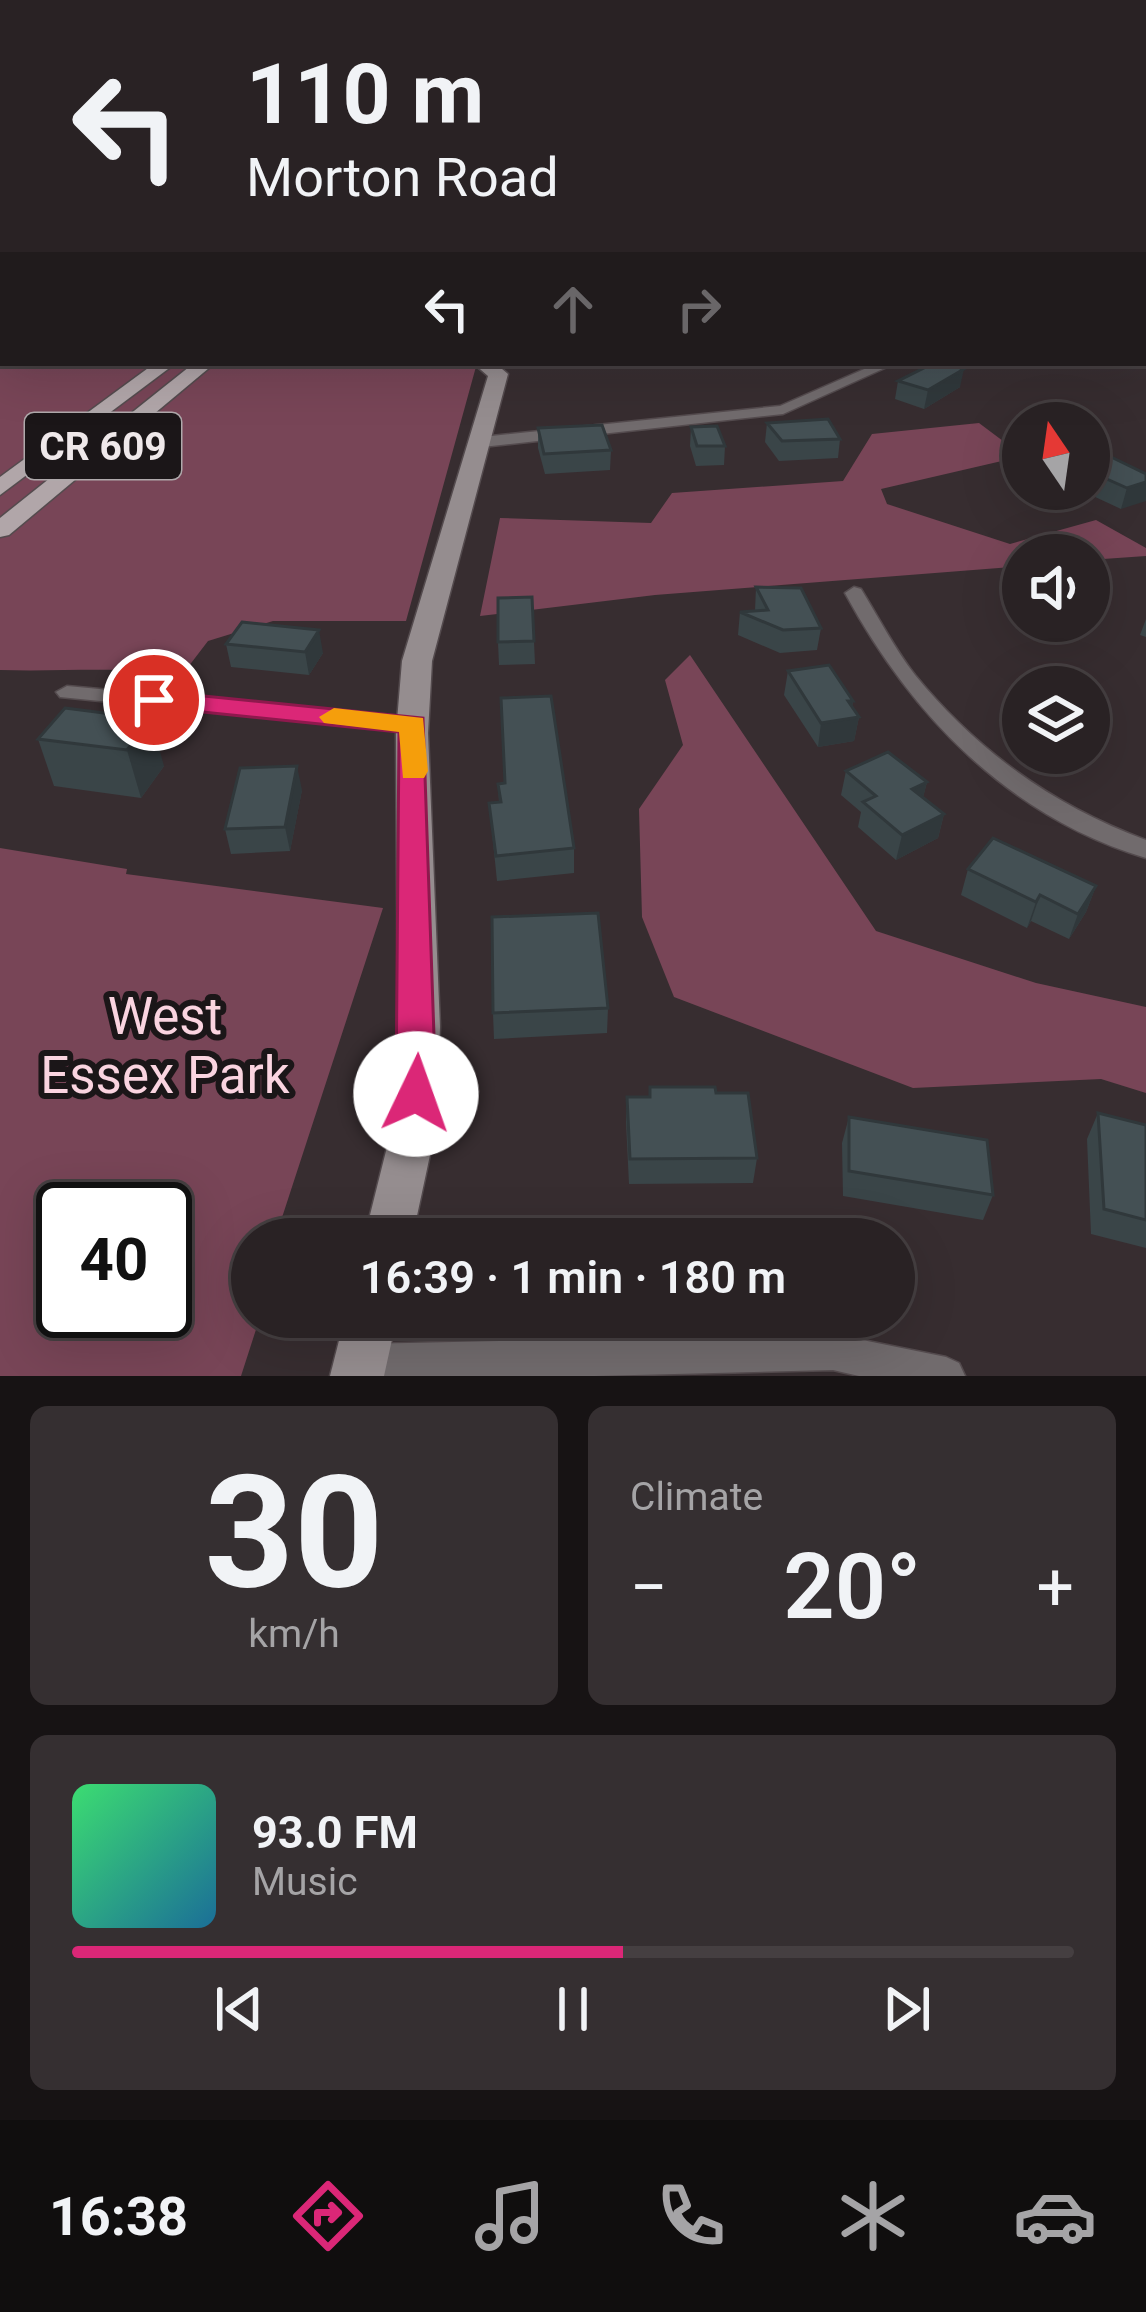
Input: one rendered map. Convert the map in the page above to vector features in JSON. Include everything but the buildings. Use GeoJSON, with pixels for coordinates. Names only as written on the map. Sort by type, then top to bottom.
{"type":"FeatureCollection","features":[{"type":"Feature","properties":{"kind":"main road","name":"CR 609"},"geometry":{"type":"LineString","coordinates":[[0,488],[163,366]]}},
{"type":"Feature","properties":{"kind":"main road","name":"CR 609"},"geometry":{"type":"LineString","coordinates":[[0,530],[202,366]]}},
{"type":"Feature","properties":{"kind":"street"},"geometry":{"type":"LineString","coordinates":[[482,442],[783,410],[882,366]]}},
{"type":"Feature","properties":{"kind":"street"},"geometry":{"type":"LineString","coordinates":[[393,1218],[414,1127],[419,1027],[413,725],[417,661],[428,608],[482,442],[494,367]]}},
{"type":"Feature","properties":{"kind":"street"},"geometry":{"type":"LineString","coordinates":[[854,593],[904,676],[982,758],[1068,816],[1146,849]]}},
{"type":"Feature","properties":{"kind":"street"},"geometry":{"type":"LineString","coordinates":[[68,692],[413,725]]}},
{"type":"Feature","properties":{"kind":"street"},"geometry":{"type":"LineString","coordinates":[[362,1352],[833,1352],[946,1376]]}},
{"type":"Feature","properties":{"kind":"green space"},"geometry":{"type":"Polygon","coordinates":[[[0,366],[476,366],[406,621],[273,621],[208,641],[182,675],[0,670],[0,366]]]}},
{"type":"Feature","properties":{"kind":"green space"},"geometry":{"type":"Polygon","coordinates":[[[979,423],[1002,440],[1002,461],[881,489],[887,504],[1002,541],[1002,568],[655,595],[480,616],[500,518],[651,523],[672,493],[843,481],[872,434],[979,423]]]}},
{"type":"Feature","properties":{"kind":"green space"},"geometry":{"type":"Polygon","coordinates":[[[1096,520],[1146,548],[1146,556],[1110,559],[1110,534],[1046,534],[1096,520]]]}},
{"type":"Feature","properties":{"kind":"green space"},"geometry":{"type":"Polygon","coordinates":[[[690,655],[876,931],[1036,983],[1146,1007],[1146,1093],[1101,1079],[913,1088],[674,997],[642,917],[639,809],[683,745],[665,680],[690,655]]]}},
{"type":"Feature","properties":{"kind":"green space","name":"West Essex Park"},"geometry":{"type":"Polygon","coordinates":[[[0,848],[127,869],[126,874],[383,908],[282,1218],[231,1218],[231,1338],[253,1338],[241,1376],[0,1376],[0,848]]]}},
{"type":"Feature","properties":{"kind":"slow traffic"},"geometry":{"type":"LineString","coordinates":[[334,717],[413,725],[413,771]]}},
{"type":"Feature","properties":{"kind":"route"},"geometry":{"type":"LineString","coordinates":[[154,700],[413,725],[416,1094]]}}]}
